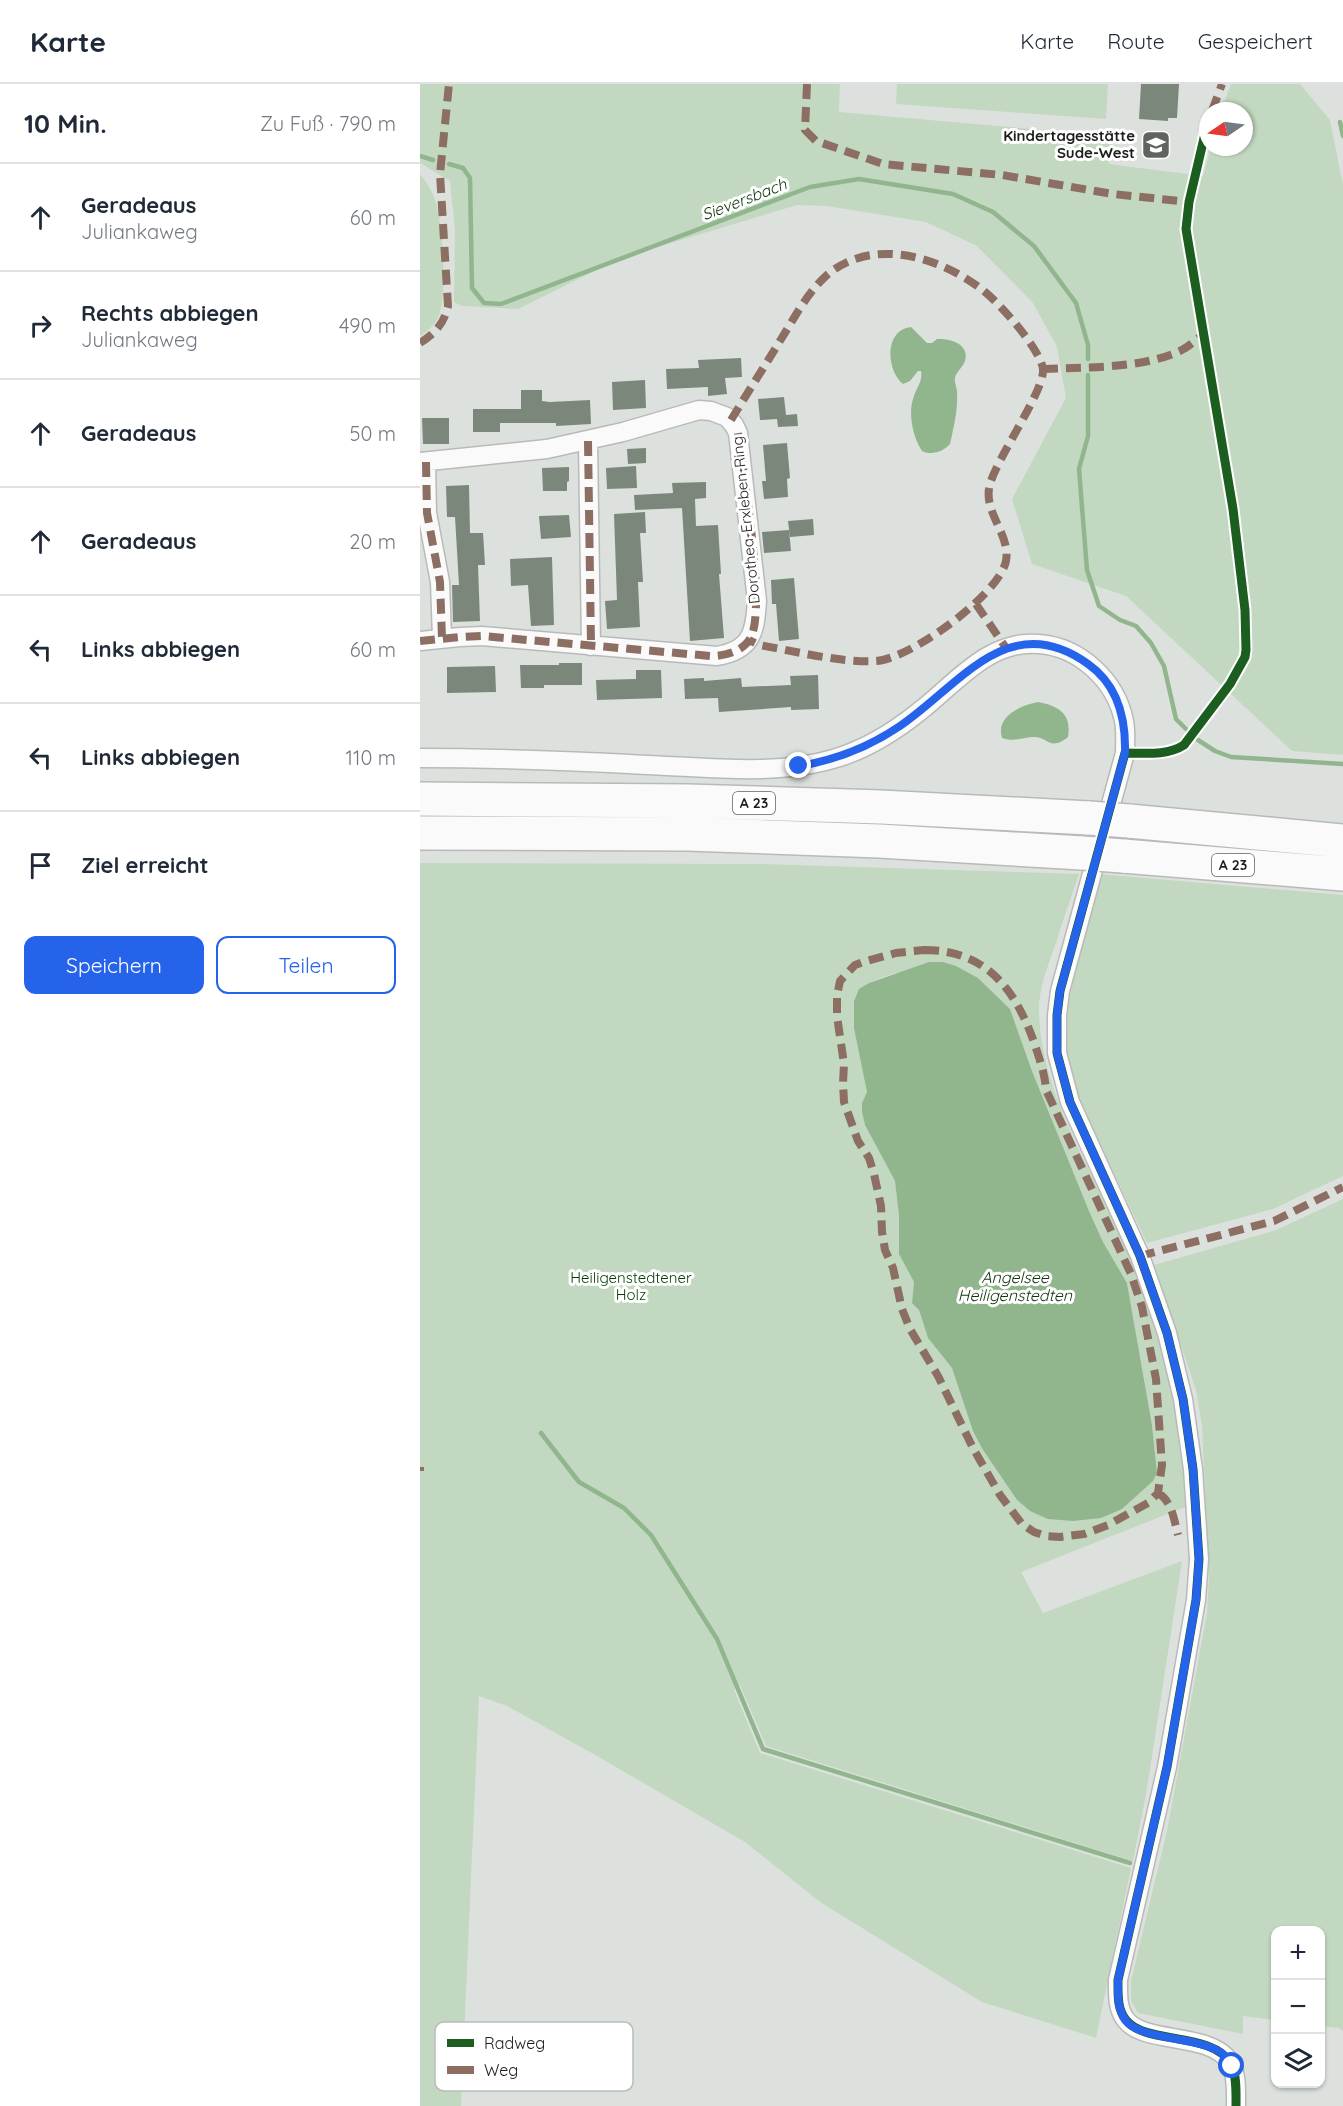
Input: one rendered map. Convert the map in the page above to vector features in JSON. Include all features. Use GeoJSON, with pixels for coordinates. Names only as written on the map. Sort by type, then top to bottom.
{"type":"FeatureCollection","features":[{"type":"Feature","properties":{"kind":"highway","name":"A 23"},"geometry":{"type":"LineString","coordinates":[[420,799],[687,801],[881,807],[1089,818],[1343,841]]}},
{"type":"Feature","properties":{"kind":"highway","name":"A 23"},"geometry":{"type":"LineString","coordinates":[[420,833],[688,834],[879,841],[1086,868],[1123,856],[1343,874]]}},
{"type":"Feature","properties":{"kind":"street","name":"Dorothea-Erxleben-Ring"},"geometry":{"type":"LineString","coordinates":[[420,641],[482,636],[711,656],[729,654],[743,646],[753,634],[756,601],[738,433],[730,420],[717,412],[699,410],[588,441],[547,449],[423,462]]}},
{"type":"Feature","properties":{"kind":"street"},"geometry":{"type":"LineString","coordinates":[[588,441],[591,646]]}},
{"type":"Feature","properties":{"kind":"street"},"geometry":{"type":"LineString","coordinates":[[423,462],[427,513],[440,582],[442,638]]}},
{"type":"Feature","properties":{"kind":"street"},"geometry":{"type":"LineString","coordinates":[[420,758],[549,760],[726,768],[766,768],[818,763],[846,755],[886,735],[921,711],[991,654],[1012,646],[1030,643],[1067,651],[1088,663],[1103,678],[1115,696],[1126,733],[1123,760],[1086,868],[1060,991],[1057,1015],[1057,1053],[1070,1102],[1140,1256],[1167,1333],[1183,1399],[1193,1469],[1199,1559],[1196,1600],[1167,1767],[1118,1980],[1118,2002],[1127,2022],[1138,2030],[1208,2046],[1222,2052],[1232,2066],[1236,2106]]}},
{"type":"Feature","properties":{"kind":"green space"},"geometry":{"type":"Polygon","coordinates":[[[420,84],[840,84],[839,112],[1111,136],[1109,164],[1203,176],[1209,156],[1253,156],[1253,102],[1224,102],[1231,84],[1300,84],[1330,120],[1343,185],[1343,755],[1292,751],[1126,596],[1032,564],[1012,499],[1066,398],[1057,347],[1033,303],[977,246],[926,222],[827,206],[797,205],[621,258],[518,309],[462,306],[454,302],[455,230],[450,181],[420,163],[420,84]]]}},
{"type":"Feature","properties":{"kind":"green space"},"geometry":{"type":"Polygon","coordinates":[[[897,84],[1108,84],[1106,119],[896,104],[897,84]]]}},
{"type":"Feature","properties":{"kind":"green space"},"geometry":{"type":"Polygon","coordinates":[[[420,174],[434,197],[437,208],[442,237],[444,272],[439,316],[432,326],[420,336],[420,174]]]}},
{"type":"Feature","properties":{"kind":"green space","name":"Heiligenstedtener Holz"},"geometry":{"type":"Polygon","coordinates":[[[420,863],[760,864],[1079,874],[1042,987],[1039,1014],[1042,1046],[1060,1108],[1131,1255],[1154,1315],[1176,1410],[1184,1475],[1185,1507],[1021,1572],[1043,1613],[1182,1561],[1147,1789],[1133,1861],[766,1746],[740,1685],[734,1690],[760,1753],[1131,1868],[1096,2038],[982,2002],[820,1902],[745,1842],[507,1706],[479,1696],[465,2022],[435,2022],[435,2091],[462,2091],[461,2106],[420,2106],[420,863]],[[895,973],[866,985],[854,1001],[867,1092],[862,1103],[865,1125],[895,1181],[899,1216],[899,1253],[914,1282],[912,1302],[919,1310],[928,1338],[952,1368],[983,1450],[1017,1500],[1030,1511],[1122,1509],[1153,1481],[1157,1473],[1152,1425],[1127,1283],[1103,1242],[1089,1211],[1032,1071],[1010,1009],[978,978],[895,973]]]}},
{"type":"Feature","properties":{"kind":"green space"},"geometry":{"type":"Polygon","coordinates":[[[1099,874],[1343,895],[1343,1176],[1273,1209],[1147,1243],[1079,1100],[1067,1053],[1068,1003],[1099,874]]]}},
{"type":"Feature","properties":{"kind":"green space"},"geometry":{"type":"Polygon","coordinates":[[[1343,1199],[1343,2031],[1339,2028],[1325,2026],[1325,1926],[1271,1926],[1271,2020],[1243,2016],[1243,2034],[1138,2013],[1131,2001],[1131,1981],[1167,1831],[1207,1613],[1209,1578],[1202,1426],[1196,1390],[1154,1265],[1276,1230],[1343,1199]]]}},
{"type":"Feature","properties":{"kind":"water"},"geometry":{"type":"Polygon","coordinates":[[[911,327],[927,343],[932,343],[937,339],[958,343],[965,350],[966,355],[955,378],[957,405],[950,444],[934,453],[922,451],[912,426],[912,405],[920,382],[921,371],[903,384],[897,378],[891,361],[890,351],[896,335],[911,327]]]}},
{"type":"Feature","properties":{"kind":"water"},"geometry":{"type":"Polygon","coordinates":[[[1038,702],[1062,712],[1068,722],[1068,737],[1057,743],[1038,737],[1013,740],[1002,738],[1002,724],[1011,713],[1038,702]]]}},
{"type":"Feature","properties":{"kind":"water","name":"Angelsee Heiligenstedten"},"geometry":{"type":"Polygon","coordinates":[[[929,962],[943,962],[956,966],[978,978],[1010,1009],[1032,1071],[1089,1211],[1103,1242],[1127,1283],[1152,1425],[1157,1473],[1153,1481],[1122,1509],[1101,1518],[1073,1521],[1048,1519],[1030,1511],[1017,1500],[983,1450],[973,1431],[952,1368],[928,1338],[919,1310],[912,1303],[914,1282],[899,1254],[899,1216],[895,1181],[865,1125],[862,1112],[862,1103],[867,1092],[854,1028],[854,1001],[859,989],[869,983],[929,962]]]}},
{"type":"Feature","properties":{"kind":"building"},"geometry":{"type":"Polygon","coordinates":[[[1141,84],[1179,84],[1177,118],[1168,118],[1168,121],[1139,119],[1141,84]]]}},
{"type":"Feature","properties":{"kind":"building"},"geometry":{"type":"Polygon","coordinates":[[[741,358],[742,377],[725,378],[727,394],[708,396],[708,387],[667,389],[666,369],[699,368],[698,360],[741,358]]]}},
{"type":"Feature","properties":{"kind":"building"},"geometry":{"type":"Polygon","coordinates":[[[645,380],[646,408],[613,410],[612,382],[645,380]]]}},
{"type":"Feature","properties":{"kind":"building"},"geometry":{"type":"Polygon","coordinates":[[[521,390],[542,390],[542,401],[590,400],[591,424],[556,426],[556,423],[500,423],[500,432],[473,432],[473,409],[521,409],[521,390]]]}},
{"type":"Feature","properties":{"kind":"building"},"geometry":{"type":"Polygon","coordinates":[[[784,397],[786,415],[797,414],[798,426],[778,427],[777,419],[760,420],[758,399],[784,397]]]}},
{"type":"Feature","properties":{"kind":"building"},"geometry":{"type":"Polygon","coordinates":[[[422,418],[449,418],[449,444],[423,444],[422,418]]]}},
{"type":"Feature","properties":{"kind":"building"},"geometry":{"type":"Polygon","coordinates":[[[787,443],[790,478],[787,479],[788,497],[764,499],[762,481],[766,481],[763,445],[787,443]]]}},
{"type":"Feature","properties":{"kind":"building"},"geometry":{"type":"Polygon","coordinates":[[[646,448],[646,463],[628,464],[627,449],[646,448]]]}},
{"type":"Feature","properties":{"kind":"building"},"geometry":{"type":"Polygon","coordinates":[[[636,466],[637,488],[607,489],[606,468],[636,466]]]}},
{"type":"Feature","properties":{"kind":"building"},"geometry":{"type":"Polygon","coordinates":[[[569,467],[567,491],[543,491],[542,468],[569,467]]]}},
{"type":"Feature","properties":{"kind":"building"},"geometry":{"type":"Polygon","coordinates":[[[706,482],[706,498],[695,499],[696,526],[718,525],[724,638],[690,641],[682,508],[635,510],[634,495],[673,493],[672,483],[706,482]]]}},
{"type":"Feature","properties":{"kind":"building"},"geometry":{"type":"Polygon","coordinates":[[[469,485],[470,533],[483,533],[485,565],[478,565],[480,621],[453,622],[452,585],[459,585],[455,517],[447,517],[446,486],[469,485]]]}},
{"type":"Feature","properties":{"kind":"building"},"geometry":{"type":"Polygon","coordinates":[[[645,512],[646,533],[640,533],[643,582],[638,582],[640,627],[607,629],[605,601],[617,600],[614,514],[645,512]]]}},
{"type":"Feature","properties":{"kind":"building"},"geometry":{"type":"Polygon","coordinates":[[[569,515],[571,537],[541,539],[539,516],[569,515]]]}},
{"type":"Feature","properties":{"kind":"building"},"geometry":{"type":"Polygon","coordinates":[[[813,519],[814,535],[790,537],[788,521],[813,519]]]}},
{"type":"Feature","properties":{"kind":"building"},"geometry":{"type":"Polygon","coordinates":[[[789,530],[791,551],[764,553],[762,532],[789,530]]]}},
{"type":"Feature","properties":{"kind":"building"},"geometry":{"type":"Polygon","coordinates":[[[552,557],[554,625],[531,626],[528,585],[511,586],[510,559],[552,557]]]}},
{"type":"Feature","properties":{"kind":"building"},"geometry":{"type":"Polygon","coordinates":[[[794,578],[799,639],[779,641],[776,604],[772,604],[771,580],[794,578]]]}},
{"type":"Feature","properties":{"kind":"building"},"geometry":{"type":"Polygon","coordinates":[[[559,663],[582,663],[582,685],[544,685],[544,688],[521,688],[520,665],[559,665],[559,663]]]}},
{"type":"Feature","properties":{"kind":"building"},"geometry":{"type":"Polygon","coordinates":[[[495,666],[496,692],[447,693],[447,667],[495,666]]]}},
{"type":"Feature","properties":{"kind":"building"},"geometry":{"type":"Polygon","coordinates":[[[636,670],[661,670],[662,698],[597,700],[596,680],[636,679],[636,670]]]}},
{"type":"Feature","properties":{"kind":"building"},"geometry":{"type":"Polygon","coordinates":[[[818,675],[819,709],[791,710],[791,707],[719,712],[718,698],[685,699],[684,679],[704,678],[704,681],[741,678],[742,687],[791,685],[790,676],[818,675]]]}},
{"type":"Feature","properties":{"kind":"waterway"},"geometry":{"type":"LineString","coordinates":[[1340,122],[1343,136]]}},
{"type":"Feature","properties":{"kind":"waterway","name":"Sieversbach"},"geometry":{"type":"LineString","coordinates":[[420,156],[433,160]]}},
{"type":"Feature","properties":{"kind":"waterway","name":"Sieversbach"},"geometry":{"type":"LineString","coordinates":[[449,164],[463,168],[470,178],[472,288],[484,303],[501,304],[810,187],[859,179],[953,194],[993,212],[1034,246],[1076,303],[1088,345],[1088,359]]}},
{"type":"Feature","properties":{"kind":"waterway","name":"Sieversbach"},"geometry":{"type":"LineString","coordinates":[[1088,375],[1088,436],[1079,469],[1087,570],[1099,606],[1120,620],[1136,626],[1151,643],[1164,666],[1176,719],[1186,729]]}},
{"type":"Feature","properties":{"kind":"waterway","name":"Sieversbach"},"geometry":{"type":"LineString","coordinates":[[1198,740],[1215,751],[1231,757],[1343,764]]}},
{"type":"Feature","properties":{"kind":"waterway"},"geometry":{"type":"LineString","coordinates":[[541,1433],[579,1482],[624,1508],[651,1535],[717,1639],[763,1749],[1130,1863]]}},
{"type":"Feature","properties":{"kind":"marked path"},"geometry":{"type":"LineString","coordinates":[[420,343],[438,327],[448,306],[440,174],[449,84]]}},
{"type":"Feature","properties":{"kind":"marked path"},"geometry":{"type":"LineString","coordinates":[[807,84],[805,130],[816,141],[883,164],[1002,175],[1113,194],[1189,202]]}},
{"type":"Feature","properties":{"kind":"marked path"},"geometry":{"type":"LineString","coordinates":[[1215,102],[1222,84]]}},
{"type":"Feature","properties":{"kind":"marked path"},"geometry":{"type":"LineString","coordinates":[[731,420],[814,289],[827,275],[845,263],[864,256],[904,255],[944,267],[963,277],[980,288],[1007,313],[1034,349],[1043,369],[1037,392],[990,484],[990,504],[1004,542],[1006,561],[1000,575],[988,591],[971,607],[951,623],[910,649],[891,658],[876,661],[818,656],[759,645],[749,640]]}},
{"type":"Feature","properties":{"kind":"marked path"},"geometry":{"type":"LineString","coordinates":[[1043,369],[1113,366],[1148,361],[1180,351],[1202,335]]}},
{"type":"Feature","properties":{"kind":"marked path"},"geometry":{"type":"LineString","coordinates":[[420,641],[482,636],[711,656],[728,654],[744,646],[751,637],[755,621],[756,598],[752,538],[738,433]]}},
{"type":"Feature","properties":{"kind":"marked path"},"geometry":{"type":"LineString","coordinates":[[588,441],[591,646]]}},
{"type":"Feature","properties":{"kind":"marked path"},"geometry":{"type":"LineString","coordinates":[[426,462],[427,513],[440,582],[442,638]]}},
{"type":"Feature","properties":{"kind":"marked path"},"geometry":{"type":"LineString","coordinates":[[976,604],[1006,648]]}},
{"type":"Feature","properties":{"kind":"marked path"},"geometry":{"type":"LineString","coordinates":[[924,950],[965,957],[982,966],[996,977],[1018,1007],[1035,1045],[1046,1090],[1131,1274],[1142,1307],[1156,1379],[1162,1465],[1158,1493],[1148,1503],[1108,1525],[1084,1534],[1046,1536],[1022,1524],[1000,1495],[973,1448],[938,1376],[910,1329],[902,1309],[893,1268],[885,1250],[881,1206],[874,1174],[869,1158],[858,1141],[844,1102],[844,1064],[837,1016],[840,981],[855,965],[863,962],[896,953],[924,950]]}},
{"type":"Feature","properties":{"kind":"marked path"},"geometry":{"type":"LineString","coordinates":[[1140,1256],[1274,1221],[1343,1187]]}},
{"type":"Feature","properties":{"kind":"marked path"},"geometry":{"type":"LineString","coordinates":[[1158,1493],[1163,1496],[1169,1506],[1178,1535]]}},
{"type":"Feature","properties":{"kind":"cycle path"},"geometry":{"type":"LineString","coordinates":[[1200,156],[1189,202],[1186,229],[1233,509],[1245,610],[1245,657],[1230,684],[1184,745],[1163,752],[1125,753],[1060,991],[1057,1015],[1057,1053],[1070,1102],[1140,1256],[1167,1333],[1183,1399],[1193,1469],[1199,1559],[1196,1600],[1167,1767],[1118,1980],[1119,2001],[1123,2016],[1135,2028],[1148,2033],[1195,2042],[1222,2054],[1231,2064],[1234,2074],[1236,2106]]}},
{"type":"Feature","properties":{"kind":"place","name":"Kindertagesstätte Sude-West"},"geometry":{"type":"Point","coordinates":[1156,145]}},
{"type":"Feature","properties":{"kind":"route"},"geometry":{"type":"LineString","coordinates":[[799,766],[846,755],[872,743],[921,711],[991,654],[1021,644],[1041,644],[1054,647],[1082,659],[1109,686],[1121,711],[1126,733],[1125,753],[1060,991],[1057,1015],[1057,1053],[1070,1102],[1125,1220],[1167,1333],[1183,1399],[1193,1469],[1199,1559],[1196,1600],[1167,1767],[1118,1980],[1118,2002],[1127,2022],[1138,2030],[1208,2046],[1222,2052],[1232,2066]]}}]}
